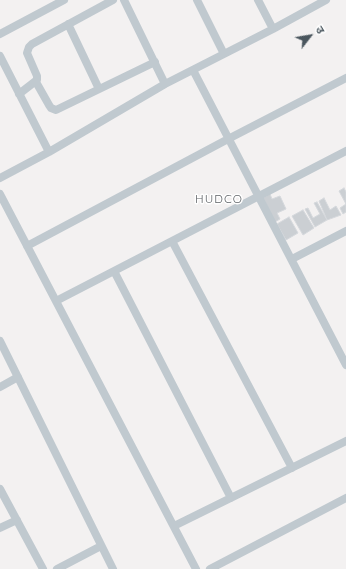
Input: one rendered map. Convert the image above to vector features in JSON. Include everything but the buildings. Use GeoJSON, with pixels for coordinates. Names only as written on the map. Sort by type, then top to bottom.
{"type":"FeatureCollection","features":[{"type":"Feature","properties":{"kind":"street"},"geometry":{"type":"LineString","coordinates":[[0,34],[64,0]]}},
{"type":"Feature","properties":{"kind":"street"},"geometry":{"type":"LineString","coordinates":[[113,0],[32,44],[27,50],[37,76],[36,82],[49,105],[53,110],[59,109],[155,62]]}},
{"type":"Feature","properties":{"kind":"street"},"geometry":{"type":"LineString","coordinates":[[124,0],[165,84]]}},
{"type":"Feature","properties":{"kind":"street"},"geometry":{"type":"LineString","coordinates":[[197,0],[224,54]]}},
{"type":"Feature","properties":{"kind":"street"},"geometry":{"type":"LineString","coordinates":[[258,0],[273,29]]}},
{"type":"Feature","properties":{"kind":"street"},"geometry":{"type":"LineString","coordinates":[[0,178],[50,152],[165,84],[273,29],[322,1]]}},
{"type":"Feature","properties":{"kind":"street"},"geometry":{"type":"LineString","coordinates":[[68,24],[99,89]]}},
{"type":"Feature","properties":{"kind":"street"},"geometry":{"type":"LineString","coordinates":[[0,56],[50,152]]}},
{"type":"Feature","properties":{"kind":"street"},"geometry":{"type":"LineString","coordinates":[[193,70],[230,138],[346,365]]}},
{"type":"Feature","properties":{"kind":"street"},"geometry":{"type":"LineString","coordinates":[[27,246],[346,78]]}},
{"type":"Feature","properties":{"kind":"street"},"geometry":{"type":"LineString","coordinates":[[19,94],[36,82]]}},
{"type":"Feature","properties":{"kind":"street"},"geometry":{"type":"LineString","coordinates":[[56,301],[346,151]]}},
{"type":"Feature","properties":{"kind":"street"},"geometry":{"type":"LineString","coordinates":[[0,194],[196,569]]}},
{"type":"Feature","properties":{"kind":"street"},"geometry":{"type":"LineString","coordinates":[[292,259],[346,231]]}},
{"type":"Feature","properties":{"kind":"street"},"geometry":{"type":"LineString","coordinates":[[172,241],[292,468]]}},
{"type":"Feature","properties":{"kind":"street"},"geometry":{"type":"LineString","coordinates":[[114,271],[231,498]]}},
{"type":"Feature","properties":{"kind":"street"},"geometry":{"type":"LineString","coordinates":[[0,341],[113,569]]}},
{"type":"Feature","properties":{"kind":"street"},"geometry":{"type":"LineString","coordinates":[[0,386],[18,377]]}},
{"type":"Feature","properties":{"kind":"street"},"geometry":{"type":"LineString","coordinates":[[174,526],[346,441]]}},
{"type":"Feature","properties":{"kind":"street"},"geometry":{"type":"LineString","coordinates":[[0,489],[43,569]]}},
{"type":"Feature","properties":{"kind":"street"},"geometry":{"type":"LineString","coordinates":[[210,569],[346,498]]}},
{"type":"Feature","properties":{"kind":"street"},"geometry":{"type":"LineString","coordinates":[[0,528],[17,520]]}},
{"type":"Feature","properties":{"kind":"street"},"geometry":{"type":"LineString","coordinates":[[57,569],[101,546]]}},
{"type":"Feature","properties":{"kind":"district","name":"HUDCO"},"geometry":{"type":"Point","coordinates":[219,199]}}]}
